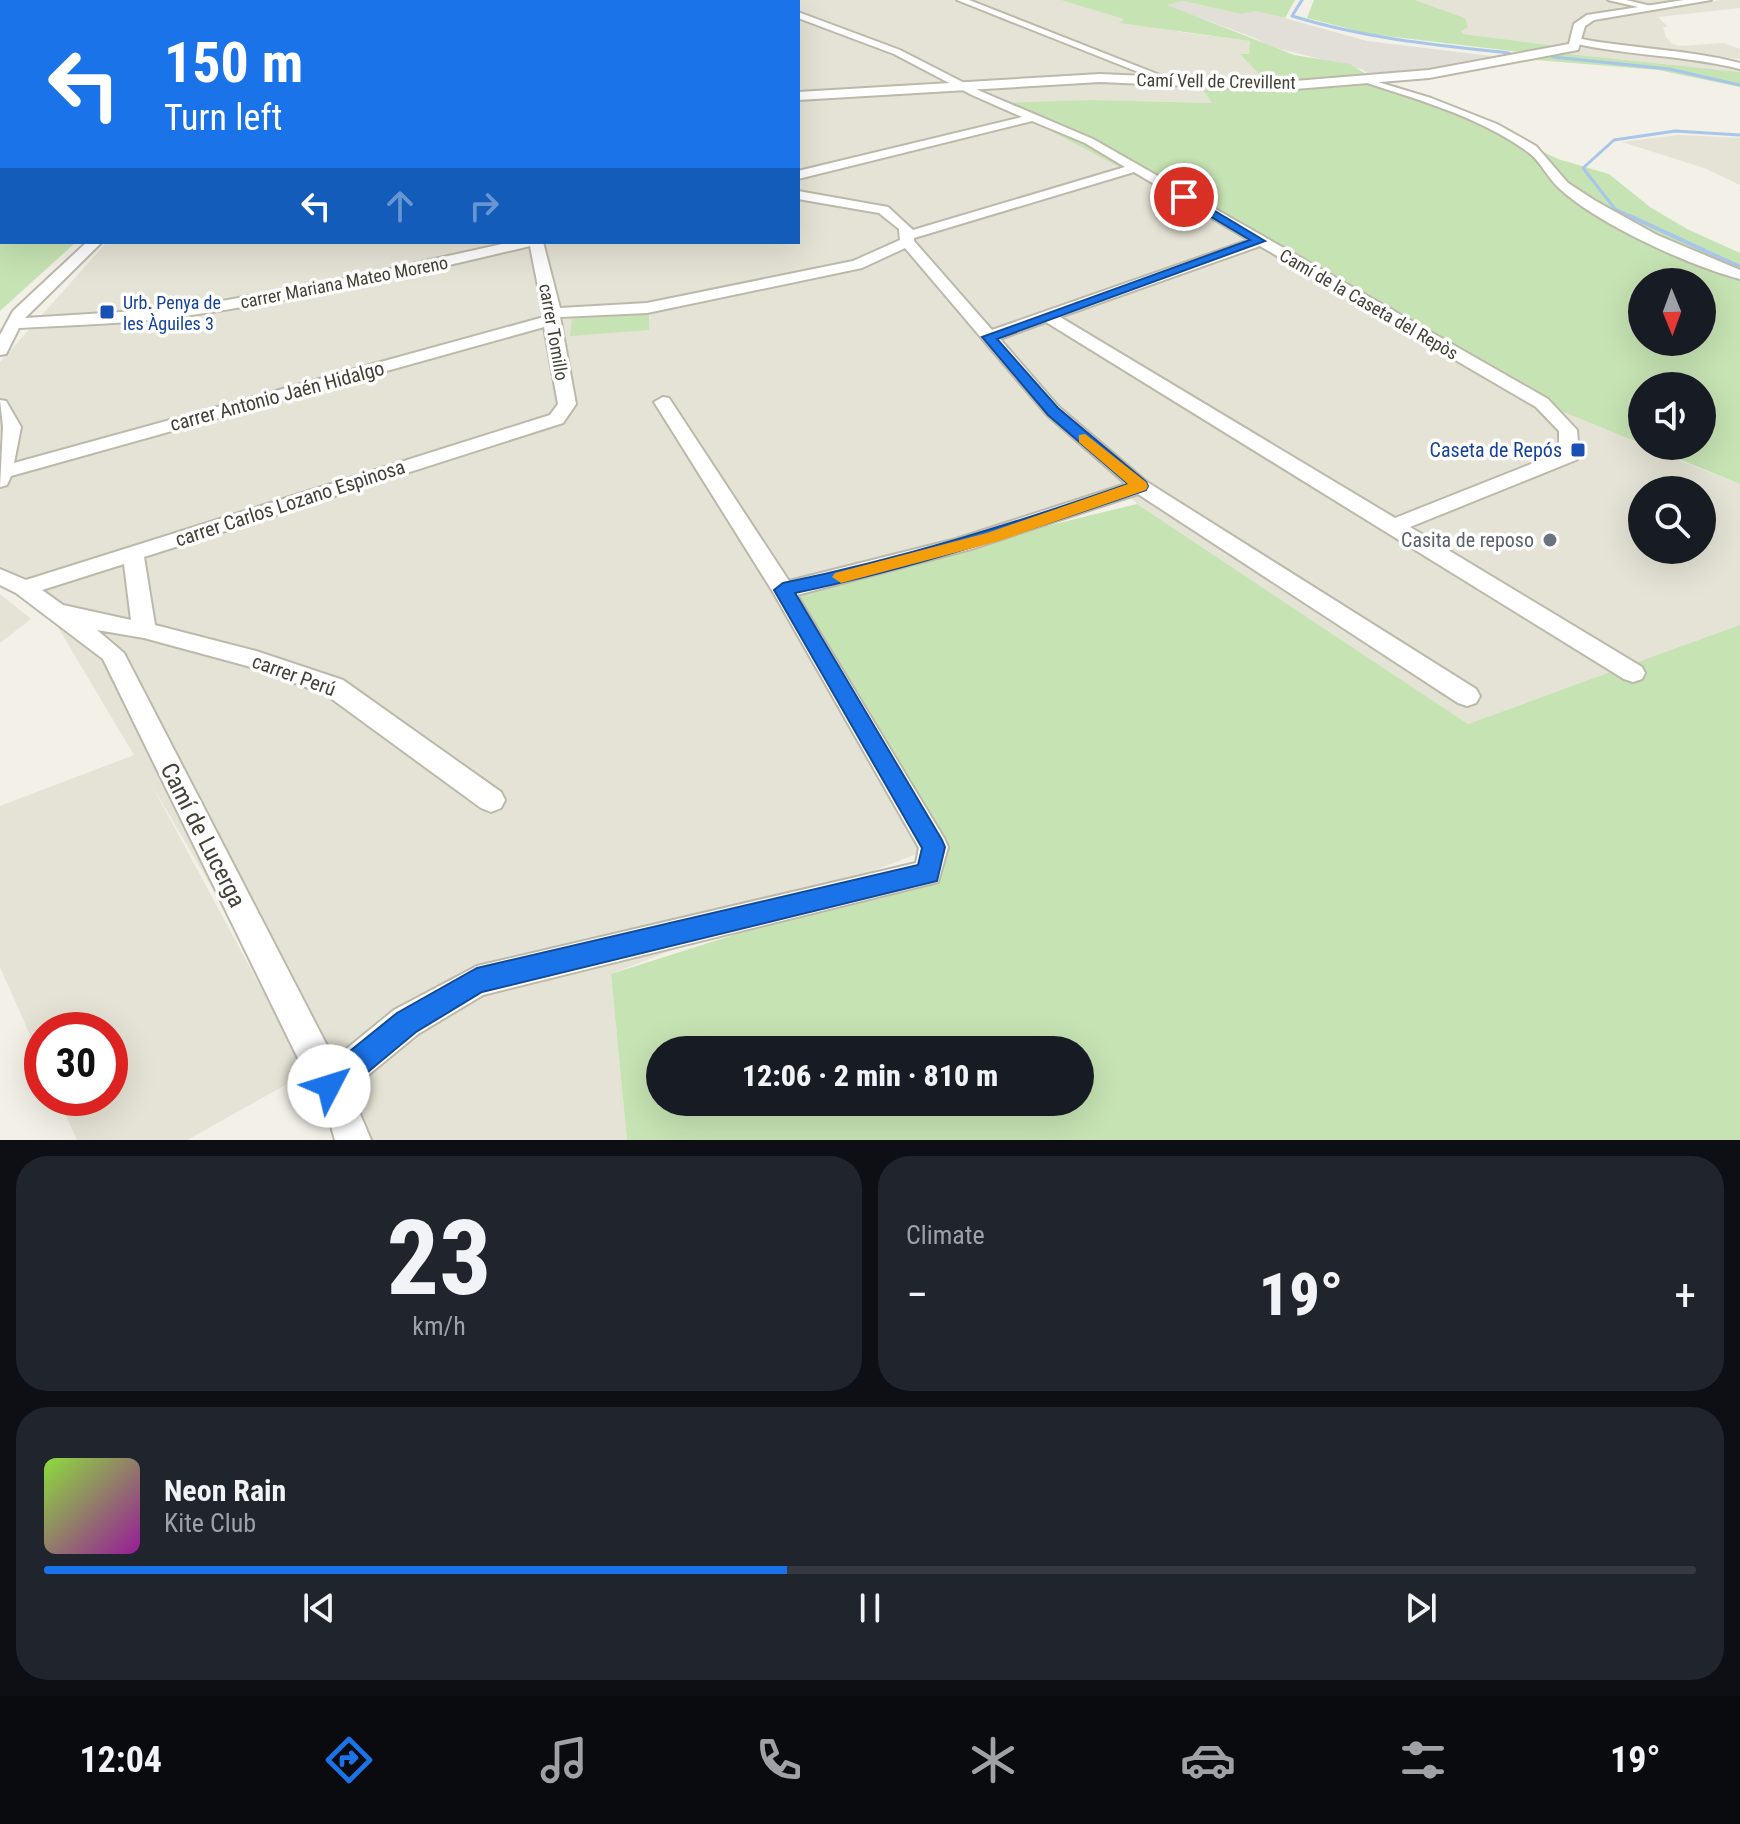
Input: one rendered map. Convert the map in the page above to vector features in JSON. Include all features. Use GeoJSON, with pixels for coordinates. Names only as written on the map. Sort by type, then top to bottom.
{"type":"FeatureCollection","features":[{"type":"Feature","properties":{"kind":"street"},"geometry":{"type":"LineString","coordinates":[[961,0],[1170,81]]}},
{"type":"Feature","properties":{"kind":"street"},"geometry":{"type":"LineString","coordinates":[[1612,0],[1651,7]]}},
{"type":"Feature","properties":{"kind":"street","name":"Camí Vell de Crevillent"},"geometry":{"type":"LineString","coordinates":[[800,96],[1100,78],[1283,86],[1429,74],[1574,47],[1583,20],[1706,0]]}},
{"type":"Feature","properties":{"kind":"street","name":"Camí de la Caseta del Repòs"},"geometry":{"type":"LineString","coordinates":[[800,16],[897,52],[1031,118],[1089,141],[1542,403],[1568,430],[1569,456],[1394,526]]}},
{"type":"Feature","properties":{"kind":"street"},"geometry":{"type":"LineString","coordinates":[[1576,41],[1621,50],[1705,57],[1740,66]]}},
{"type":"Feature","properties":{"kind":"street"},"geometry":{"type":"LineString","coordinates":[[1362,78],[1464,114],[1507,135],[1535,151],[1565,187],[1599,209],[1655,239],[1740,275]]}},
{"type":"Feature","properties":{"kind":"street"},"geometry":{"type":"LineString","coordinates":[[800,175],[1031,118]]}},
{"type":"Feature","properties":{"kind":"street","name":"carrer Antonio Jaén Hidalgo"},"geometry":{"type":"LineString","coordinates":[[1,477],[552,317],[647,308],[857,265],[906,239],[1135,168]]}},
{"type":"Feature","properties":{"kind":"street"},"geometry":{"type":"LineString","coordinates":[[800,195],[883,210],[906,228],[906,239],[1053,411],[1140,486],[1467,696]]}},
{"type":"Feature","properties":{"kind":"street"},"geometry":{"type":"LineString","coordinates":[[989,337],[1259,241]]}},
{"type":"Feature","properties":{"kind":"street"},"geometry":{"type":"LineString","coordinates":[[0,350],[19,314],[93,244]]}},
{"type":"Feature","properties":{"kind":"street","name":"carrer Mariana Mateo Moreno"},"geometry":{"type":"LineString","coordinates":[[14,324],[147,315],[233,304],[392,275],[521,244]]}},
{"type":"Feature","properties":{"kind":"street","name":"carrer Tomillo"},"geometry":{"type":"LineString","coordinates":[[536,244],[567,404],[557,419]]}},
{"type":"Feature","properties":{"kind":"street"},"geometry":{"type":"LineString","coordinates":[[1049,317],[1633,673]]}},
{"type":"Feature","properties":{"kind":"street"},"geometry":{"type":"LineString","coordinates":[[329,1086],[406,1022],[477,981],[928,873],[934,847],[783,590],[663,402]]}},
{"type":"Feature","properties":{"kind":"street"},"geometry":{"type":"LineString","coordinates":[[0,405],[12,427],[1,477]]}},
{"type":"Feature","properties":{"kind":"street","name":"carrer Carlos Lozano Espinosa"},"geometry":{"type":"LineString","coordinates":[[12,582],[133,553],[557,419]]}},
{"type":"Feature","properties":{"kind":"street"},"geometry":{"type":"LineString","coordinates":[[783,590],[882,569],[993,537],[1140,486]]}},
{"type":"Feature","properties":{"kind":"street"},"geometry":{"type":"LineString","coordinates":[[133,553],[144,630]]}},
{"type":"Feature","properties":{"kind":"street","name":"Camí de Lucerga"},"geometry":{"type":"LineString","coordinates":[[12,582],[112,653],[348,1122],[353,1140]]}},
{"type":"Feature","properties":{"kind":"street","name":"carrer Perú"},"geometry":{"type":"LineString","coordinates":[[48,606],[105,624],[144,630],[256,660],[334,687],[491,800]]}},
{"type":"Feature","properties":{"kind":"shaded area"},"geometry":{"type":"Polygon","coordinates":[[[800,0],[1061,0],[1180,32],[1251,41],[1249,54],[1242,54],[1269,83],[1197,82],[1214,103],[1092,100],[1037,104],[1628,438],[1628,460],[1678,460],[1740,484],[1740,626],[1468,724],[1137,504],[1125,491],[784,590],[934,847],[611,974],[627,1140],[346,1140],[329,1086],[151,784],[307,1073],[187,1140],[77,1140],[66,1116],[128,1116],[128,1012],[24,1012],[24,1021],[0,967],[0,806],[134,755],[43,602],[0,577],[0,491],[6,454],[0,432],[0,362],[105,244],[800,244],[800,0]]]}},
{"type":"Feature","properties":{"kind":"shaded area"},"geometry":{"type":"Polygon","coordinates":[[[1415,0],[1684,2],[1579,19],[1569,45],[1565,47],[1463,34],[1460,31],[1465,18],[1415,0]]]}},
{"type":"Feature","properties":{"kind":"shaded area"},"geometry":{"type":"Polygon","coordinates":[[[1721,0],[1740,0],[1740,8],[1658,17],[1667,26],[1663,28],[1672,44],[1724,43],[1740,49],[1740,59],[1722,58],[1740,65],[1740,72],[1569,54],[1581,43],[1586,22],[1592,19],[1721,0]]]}},
{"type":"Feature","properties":{"kind":"shaded area"},"geometry":{"type":"Polygon","coordinates":[[[1183,1],[1241,14],[1256,10],[1367,41],[1499,57],[1416,73],[1371,75],[1361,69],[1268,46],[1255,38],[1165,5],[1183,1]]]}},
{"type":"Feature","properties":{"kind":"shaded area"},"geometry":{"type":"Polygon","coordinates":[[[1679,135],[1740,138],[1740,185],[1704,168],[1622,142],[1679,135]]]}},
{"type":"Feature","properties":{"kind":"shaded area"},"geometry":{"type":"Polygon","coordinates":[[[0,594],[31,619],[0,643],[0,594]]]}},
{"type":"Feature","properties":{"kind":"green space"},"geometry":{"type":"Polygon","coordinates":[[[1061,0],[1295,0],[1285,18],[1256,11],[1241,14],[1183,1],[1167,5],[1294,55],[1350,64],[1374,79],[1421,98],[1437,100],[1558,159],[1609,174],[1650,207],[1687,229],[1740,253],[1740,484],[1681,460],[1716,460],[1716,372],[1628,372],[1628,438],[1542,403],[1259,241],[998,103],[1092,100],[1212,103],[1197,81],[1268,83],[1240,54],[1249,54],[1250,41],[1120,23],[1124,19],[1061,0]]]}},
{"type":"Feature","properties":{"kind":"green space"},"geometry":{"type":"Polygon","coordinates":[[[1314,0],[1415,0],[1465,18],[1468,27],[1461,31],[1463,34],[1565,47],[1529,53],[1370,34],[1307,18],[1314,0]]]}},
{"type":"Feature","properties":{"kind":"green space"},"geometry":{"type":"Polygon","coordinates":[[[1569,54],[1740,72],[1740,87],[1658,70],[1524,59],[1569,54]]]}},
{"type":"Feature","properties":{"kind":"green space"},"geometry":{"type":"Polygon","coordinates":[[[0,244],[74,244],[0,311],[0,244]]]}},
{"type":"Feature","properties":{"kind":"green space"},"geometry":{"type":"Polygon","coordinates":[[[649,314],[649,330],[570,336],[572,319],[649,314]]]}},
{"type":"Feature","properties":{"kind":"green space"},"geometry":{"type":"Polygon","coordinates":[[[1137,504],[1468,724],[1740,625],[1740,1140],[627,1140],[611,974],[928,873],[933,847],[783,590],[1137,504]]]}},
{"type":"Feature","properties":{"kind":"waterway"},"geometry":{"type":"LineString","coordinates":[[1302,0],[1292,16],[1319,24],[1427,44],[1509,53]]}},
{"type":"Feature","properties":{"kind":"waterway"},"geometry":{"type":"LineString","coordinates":[[1553,57],[1669,69],[1740,85]]}},
{"type":"Feature","properties":{"kind":"waterway"},"geometry":{"type":"LineString","coordinates":[[1634,218],[1615,209],[1583,168],[1614,140],[1675,131],[1740,135]]}},
{"type":"Feature","properties":{"kind":"waterway"},"geometry":{"type":"LineString","coordinates":[[1630,216],[1740,267]]}},
{"type":"Feature","properties":{"kind":"slow traffic"},"geometry":{"type":"LineString","coordinates":[[841,577],[882,569],[993,537],[1140,486],[1085,439]]}},
{"type":"Feature","properties":{"kind":"place","name":"Urb. Penya de les Àguiles 3"},"geometry":{"type":"Point","coordinates":[107,312]}},
{"type":"Feature","properties":{"kind":"place","name":"Caseta de Repós"},"geometry":{"type":"Point","coordinates":[1578,450]}},
{"type":"Feature","properties":{"kind":"place","name":"Casita de reposo"},"geometry":{"type":"Point","coordinates":[1550,540]}},
{"type":"Feature","properties":{"kind":"route"},"geometry":{"type":"LineString","coordinates":[[329,1086],[406,1022],[477,981],[928,873],[934,847],[783,590],[882,569],[993,537],[1140,486],[1053,411],[989,337],[1259,241],[1184,197]]}}]}
